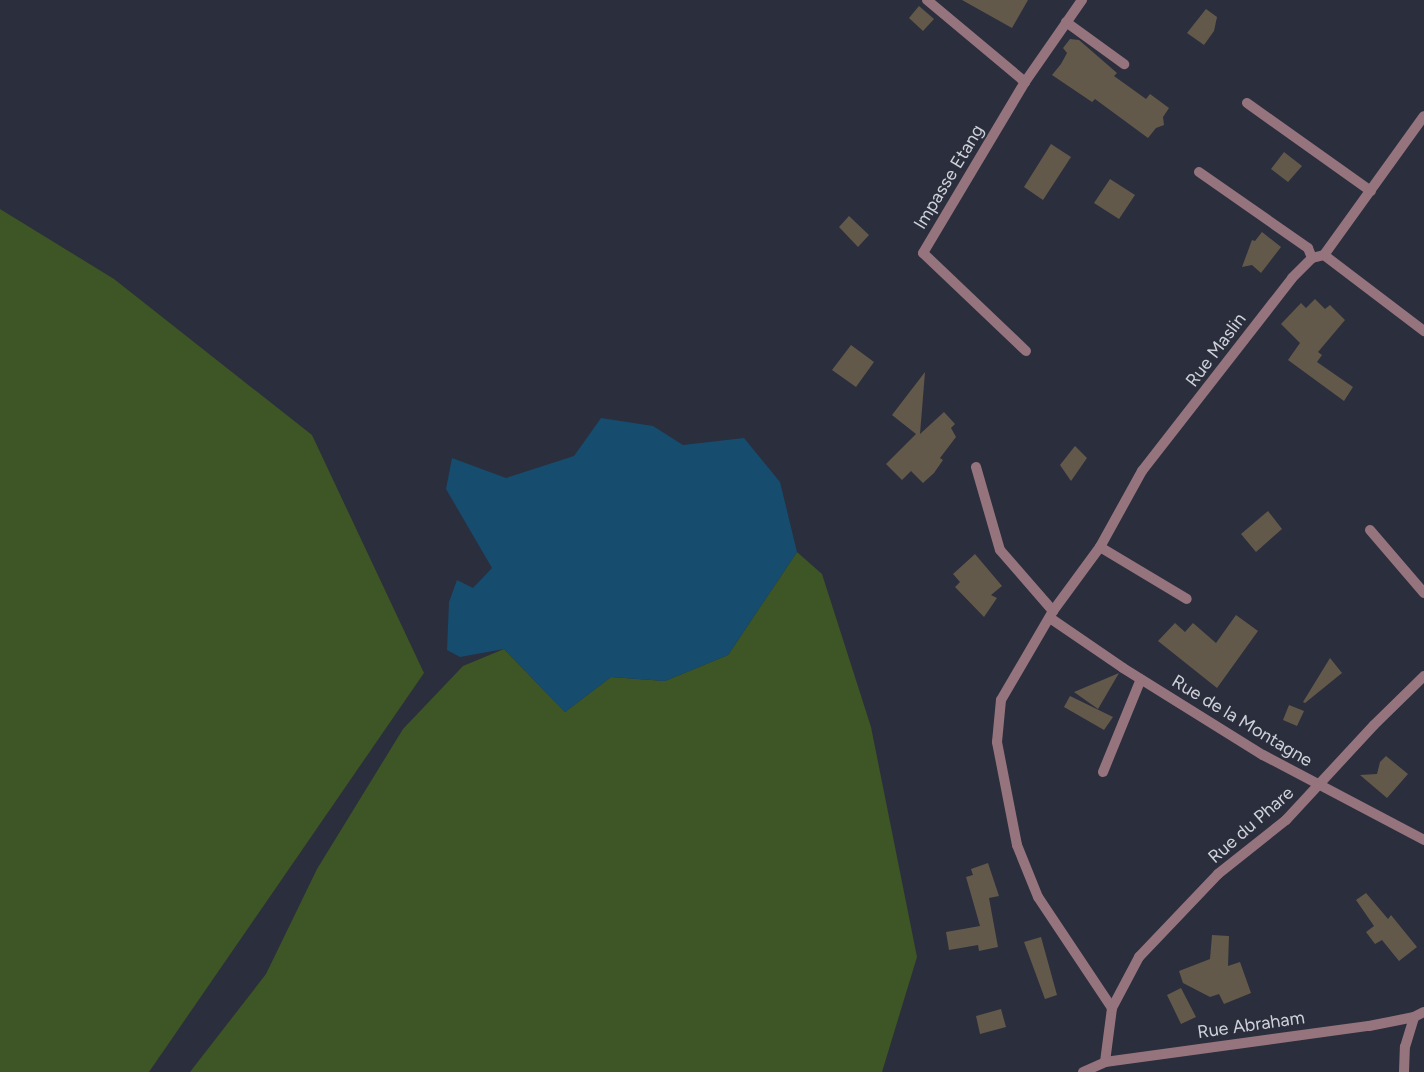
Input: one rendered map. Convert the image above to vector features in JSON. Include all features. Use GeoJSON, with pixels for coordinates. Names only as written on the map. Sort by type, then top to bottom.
{"type":"FeatureCollection","features":[{"type":"Feature","properties":{"kind":"street"},"geometry":{"type":"LineString","coordinates":[[927,0],[1026,82]]}},
{"type":"Feature","properties":{"kind":"street","name":"Impasse Etang"},"geometry":{"type":"LineString","coordinates":[[1026,351],[923,253],[1026,82],[1082,0]]}},
{"type":"Feature","properties":{"kind":"street"},"geometry":{"type":"LineString","coordinates":[[1066,22],[1124,64]]}},
{"type":"Feature","properties":{"kind":"street"},"geometry":{"type":"LineString","coordinates":[[1247,103],[1371,191]]}},
{"type":"Feature","properties":{"kind":"street"},"geometry":{"type":"LineString","coordinates":[[1199,172],[1308,248],[1312,258],[1324,255],[1424,116]]}},
{"type":"Feature","properties":{"kind":"street"},"geometry":{"type":"LineString","coordinates":[[1324,255],[1424,330]]}},
{"type":"Feature","properties":{"kind":"street","name":"Rue Maslin"},"geometry":{"type":"LineString","coordinates":[[1112,1008],[1038,896],[1017,845],[997,742],[1001,700],[1051,614],[1100,547],[1142,471],[1292,278],[1312,258]]}},
{"type":"Feature","properties":{"kind":"street","name":"Rue de la Montagne"},"geometry":{"type":"LineString","coordinates":[[976,466],[1000,550],[1051,614],[1141,679],[1320,786],[1424,840]]}},
{"type":"Feature","properties":{"kind":"street"},"geometry":{"type":"LineString","coordinates":[[1370,530],[1424,593]]}},
{"type":"Feature","properties":{"kind":"street"},"geometry":{"type":"LineString","coordinates":[[1100,547],[1187,599]]}},
{"type":"Feature","properties":{"kind":"street","name":"Rue du Phare"},"geometry":{"type":"LineString","coordinates":[[1112,1008],[1140,957],[1218,874],[1286,820],[1320,786],[1374,725],[1424,676]]}},
{"type":"Feature","properties":{"kind":"street"},"geometry":{"type":"LineString","coordinates":[[1103,772],[1141,679]]}},
{"type":"Feature","properties":{"kind":"street"},"geometry":{"type":"LineString","coordinates":[[1105,1062],[1112,1008]]}},
{"type":"Feature","properties":{"kind":"street","name":"Rue Abraham"},"geometry":{"type":"LineString","coordinates":[[1083,1072],[1105,1062],[1414,1018],[1424,1012]]}},
{"type":"Feature","properties":{"kind":"street"},"geometry":{"type":"LineString","coordinates":[[1404,1072],[1405,1047],[1414,1018]]}},
{"type":"Feature","properties":{"kind":"green space"},"geometry":{"type":"Polygon","coordinates":[[[0,209],[114,279],[312,435],[424,673],[149,1072],[0,1072],[0,209]]]}},
{"type":"Feature","properties":{"kind":"green space"},"geometry":{"type":"Polygon","coordinates":[[[797,552],[822,574],[871,727],[917,957],[882,1072],[190,1072],[266,974],[317,869],[403,729],[463,666],[504,649],[565,712],[611,677],[665,681],[728,655],[797,552]]]}},
{"type":"Feature","properties":{"kind":"water"},"geometry":{"type":"Polygon","coordinates":[[[601,418],[653,426],[683,445],[744,438],[780,482],[797,552],[728,655],[665,681],[611,677],[565,712],[504,649],[460,657],[447,650],[449,602],[457,580],[473,588],[492,568],[446,489],[452,458],[506,478],[574,456],[601,418]]]}},
{"type":"Feature","properties":{"kind":"building"},"geometry":{"type":"Polygon","coordinates":[[[962,0],[1028,0],[1012,28],[962,0]]]}},
{"type":"Feature","properties":{"kind":"building"},"geometry":{"type":"Polygon","coordinates":[[[919,6],[934,19],[923,31],[909,18],[919,6]]]}},
{"type":"Feature","properties":{"kind":"building"},"geometry":{"type":"Polygon","coordinates":[[[1206,9],[1217,17],[1214,31],[1204,45],[1187,33],[1206,9]]]}},
{"type":"Feature","properties":{"kind":"building"},"geometry":{"type":"Polygon","coordinates":[[[1070,39],[1079,40],[1117,73],[1114,76],[1146,99],[1150,94],[1169,108],[1163,117],[1164,125],[1156,128],[1148,138],[1095,99],[1092,102],[1052,75],[1067,53],[1063,48],[1070,39]]]}},
{"type":"Feature","properties":{"kind":"building"},"geometry":{"type":"Polygon","coordinates":[[[1051,144],[1071,157],[1043,200],[1024,187],[1051,144]]]}},
{"type":"Feature","properties":{"kind":"building"},"geometry":{"type":"Polygon","coordinates":[[[1284,152],[1302,166],[1288,182],[1271,169],[1284,152]]]}},
{"type":"Feature","properties":{"kind":"building"},"geometry":{"type":"Polygon","coordinates":[[[1110,179],[1135,195],[1119,219],[1094,203],[1110,179]]]}},
{"type":"Feature","properties":{"kind":"building"},"geometry":{"type":"Polygon","coordinates":[[[849,216],[869,235],[858,247],[839,227],[849,216]]]}},
{"type":"Feature","properties":{"kind":"building"},"geometry":{"type":"Polygon","coordinates":[[[1262,232],[1281,247],[1261,273],[1252,265],[1242,267],[1252,240],[1255,241],[1262,232]]]}},
{"type":"Feature","properties":{"kind":"building"},"geometry":{"type":"Polygon","coordinates":[[[1315,299],[1325,309],[1330,305],[1345,320],[1318,352],[1322,355],[1317,362],[1353,387],[1344,401],[1288,360],[1300,343],[1281,324],[1301,303],[1306,308],[1315,299]]]}},
{"type":"Feature","properties":{"kind":"building"},"geometry":{"type":"Polygon","coordinates":[[[851,345],[874,362],[856,387],[832,370],[851,345]]]}},
{"type":"Feature","properties":{"kind":"building"},"geometry":{"type":"Polygon","coordinates":[[[925,372],[920,434],[944,412],[955,424],[951,428],[956,437],[940,458],[943,460],[934,473],[923,483],[911,471],[902,480],[886,464],[916,434],[892,415],[925,372]]]}},
{"type":"Feature","properties":{"kind":"building"},"geometry":{"type":"Polygon","coordinates":[[[1075,446],[1087,458],[1071,481],[1060,465],[1075,446]]]}},
{"type":"Feature","properties":{"kind":"building"},"geometry":{"type":"Polygon","coordinates":[[[1268,511],[1282,529],[1256,552],[1241,534],[1268,511]]]}},
{"type":"Feature","properties":{"kind":"building"},"geometry":{"type":"Polygon","coordinates":[[[975,554],[1002,586],[991,595],[997,598],[984,617],[955,587],[960,582],[953,574],[975,554]]]}},
{"type":"Feature","properties":{"kind":"building"},"geometry":{"type":"Polygon","coordinates":[[[1236,615],[1258,631],[1217,688],[1158,641],[1175,623],[1185,632],[1193,623],[1216,643],[1236,615]]]}},
{"type":"Feature","properties":{"kind":"building"},"geometry":{"type":"Polygon","coordinates":[[[1330,658],[1342,673],[1305,703],[1303,702],[1330,658]]]}},
{"type":"Feature","properties":{"kind":"building"},"geometry":{"type":"Polygon","coordinates":[[[1119,673],[1098,709],[1074,692],[1119,673]]]}},
{"type":"Feature","properties":{"kind":"building"},"geometry":{"type":"Polygon","coordinates":[[[1070,696],[1113,717],[1104,730],[1064,707],[1070,696]]]}},
{"type":"Feature","properties":{"kind":"building"},"geometry":{"type":"Polygon","coordinates":[[[1289,705],[1304,711],[1297,726],[1283,720],[1289,705]]]}},
{"type":"Feature","properties":{"kind":"building"},"geometry":{"type":"Polygon","coordinates":[[[1386,756],[1408,774],[1387,798],[1360,775],[1377,774],[1380,762],[1386,756]]]}},
{"type":"Feature","properties":{"kind":"building"},"geometry":{"type":"Polygon","coordinates":[[[988,863],[999,896],[989,898],[998,947],[979,951],[978,945],[949,950],[946,932],[980,926],[966,877],[973,875],[971,869],[988,863]]]}},
{"type":"Feature","properties":{"kind":"building"},"geometry":{"type":"Polygon","coordinates":[[[1366,893],[1388,919],[1391,915],[1417,947],[1399,961],[1382,940],[1375,944],[1366,932],[1374,926],[1356,900],[1366,893]]]}},
{"type":"Feature","properties":{"kind":"building"},"geometry":{"type":"Polygon","coordinates":[[[1212,935],[1229,936],[1228,966],[1240,962],[1251,993],[1224,1004],[1219,994],[1210,997],[1183,983],[1179,971],[1210,959],[1212,935]]]}},
{"type":"Feature","properties":{"kind":"building"},"geometry":{"type":"Polygon","coordinates":[[[1041,937],[1057,995],[1045,999],[1024,942],[1041,937]]]}},
{"type":"Feature","properties":{"kind":"building"},"geometry":{"type":"Polygon","coordinates":[[[1181,988],[1196,1017],[1181,1024],[1167,995],[1181,988]]]}},
{"type":"Feature","properties":{"kind":"building"},"geometry":{"type":"Polygon","coordinates":[[[1001,1009],[1006,1027],[980,1034],[976,1016],[1001,1009]]]}}]}
